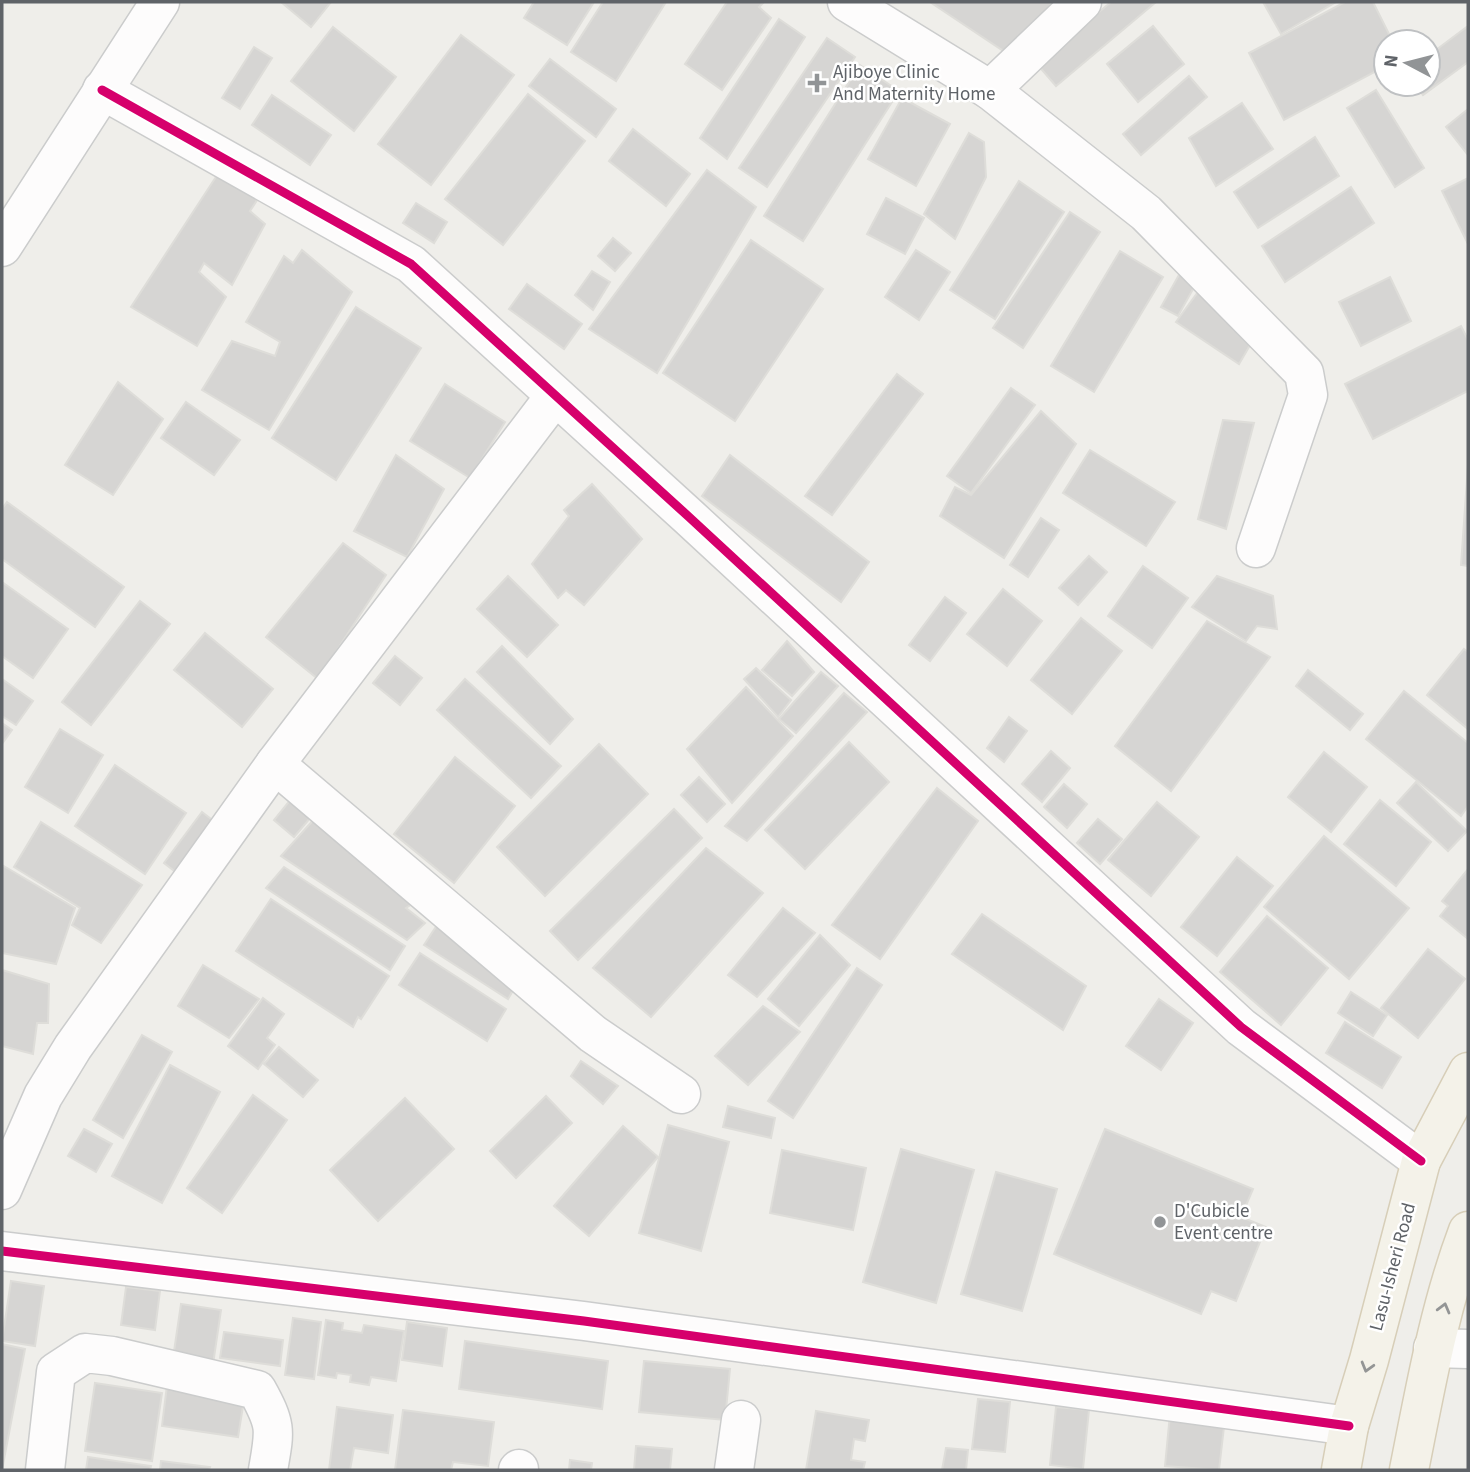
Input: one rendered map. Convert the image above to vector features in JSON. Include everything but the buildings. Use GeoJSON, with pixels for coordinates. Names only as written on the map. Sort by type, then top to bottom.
{"type":"FeatureCollection","features":[{"type":"Feature","properties":{"kind":"main road","name":"Lasu-Isheri Road"},"geometry":{"type":"LineString","coordinates":[[1341,1470],[1349,1426],[1421,1161],[1468,1072]]}},
{"type":"Feature","properties":{"kind":"main road"},"geometry":{"type":"LineString","coordinates":[[1409,1470],[1451,1348],[1456,1263],[1468,1231]]}},
{"type":"Feature","properties":{"kind":"street"},"geometry":{"type":"LineString","coordinates":[[2,247],[160,2]]}},
{"type":"Feature","properties":{"kind":"street"},"geometry":{"type":"LineString","coordinates":[[847,2],[990,90],[1146,213],[1304,373],[1308,395],[1256,548]]}},
{"type":"Feature","properties":{"kind":"street"},"geometry":{"type":"LineString","coordinates":[[990,90],[1082,2]]}},
{"type":"Feature","properties":{"kind":"street"},"geometry":{"type":"LineString","coordinates":[[102,90],[411,264],[720,545],[1241,1027],[1421,1161]]}},
{"type":"Feature","properties":{"kind":"street"},"geometry":{"type":"LineString","coordinates":[[2,1190],[43,1096],[73,1047],[275,764],[555,396]]}},
{"type":"Feature","properties":{"kind":"street"},"geometry":{"type":"LineString","coordinates":[[275,764],[593,1034],[681,1094]]}},
{"type":"Feature","properties":{"kind":"street"},"geometry":{"type":"LineString","coordinates":[[2,1251],[584,1321],[1349,1426]]}},
{"type":"Feature","properties":{"kind":"street"},"geometry":{"type":"LineString","coordinates":[[45,1470],[56,1371],[85,1353],[112,1356],[257,1390],[271,1415],[274,1434],[268,1470]]}},
{"type":"Feature","properties":{"kind":"street"},"geometry":{"type":"LineString","coordinates":[[734,1470],[741,1420]]}},
{"type":"Feature","properties":{"kind":"cycle path"},"geometry":{"type":"LineString","coordinates":[[102,90],[411,264],[1241,1027],[1421,1161]]}},
{"type":"Feature","properties":{"kind":"cycle path"},"geometry":{"type":"LineString","coordinates":[[2,1251],[584,1321],[1349,1426]]}},
{"type":"Feature","properties":{"kind":"place","name":"Ajiboye Clinic And Maternity Home"},"geometry":{"type":"Point","coordinates":[817,83]}},
{"type":"Feature","properties":{"kind":"place","name":"D'Cubicle Event centre"},"geometry":{"type":"Point","coordinates":[1160,1222]}}]}
